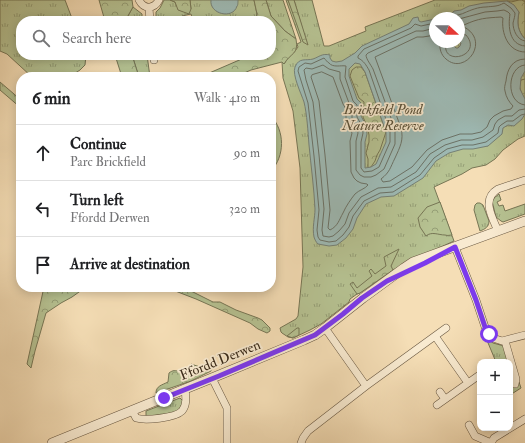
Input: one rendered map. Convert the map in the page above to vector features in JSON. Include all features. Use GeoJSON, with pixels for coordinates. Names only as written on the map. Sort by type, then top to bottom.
{"type":"FeatureCollection","features":[{"type":"Feature","properties":{"kind":"street"},"geometry":{"type":"LineString","coordinates":[[139,0],[142,5],[149,8],[155,6],[159,0]]}},
{"type":"Feature","properties":{"kind":"street"},"geometry":{"type":"LineString","coordinates":[[149,8],[150,16]]}},
{"type":"Feature","properties":{"kind":"street"},"geometry":{"type":"LineString","coordinates":[[498,231],[489,208],[488,201],[490,196],[498,189],[525,180]]}},
{"type":"Feature","properties":{"kind":"street","name":"Ffordd Derwen"},"geometry":{"type":"LineString","coordinates":[[52,443],[315,335],[362,298],[413,262],[525,221]]}},
{"type":"Feature","properties":{"kind":"street"},"geometry":{"type":"LineString","coordinates":[[454,247],[489,334],[499,341],[505,341],[525,335]]}},
{"type":"Feature","properties":{"kind":"street"},"geometry":{"type":"LineString","coordinates":[[325,328],[366,386]]}},
{"type":"Feature","properties":{"kind":"street"},"geometry":{"type":"LineString","coordinates":[[301,443],[308,431],[366,386],[446,328]]}},
{"type":"Feature","properties":{"kind":"street"},"geometry":{"type":"LineString","coordinates":[[435,336],[468,383]]}},
{"type":"Feature","properties":{"kind":"street"},"geometry":{"type":"LineString","coordinates":[[505,341],[516,379],[515,384]]}},
{"type":"Feature","properties":{"kind":"street"},"geometry":{"type":"LineString","coordinates":[[437,405],[477,377]]}},
{"type":"Feature","properties":{"kind":"street"},"geometry":{"type":"LineString","coordinates":[[212,378],[226,408],[227,443]]}},
{"type":"Feature","properties":{"kind":"street"},"geometry":{"type":"LineString","coordinates":[[132,410],[136,418],[140,419],[152,420],[178,414],[182,411],[186,402],[185,389]]}},
{"type":"Feature","properties":{"kind":"street"},"geometry":{"type":"LineString","coordinates":[[440,392],[445,399]]}},
{"type":"Feature","properties":{"kind":"street"},"geometry":{"type":"LineString","coordinates":[[469,425],[475,436],[491,443],[494,438],[525,419]]}},
{"type":"Feature","properties":{"kind":"green space"},"geometry":{"type":"Polygon","coordinates":[[[0,0],[65,0],[71,16],[16,16],[16,60],[86,60],[85,65],[77,72],[27,72],[7,54],[0,51],[0,0]]]}},
{"type":"Feature","properties":{"kind":"green space"},"geometry":{"type":"Polygon","coordinates":[[[99,0],[132,0],[133,7],[128,16],[104,16],[99,0]]]}},
{"type":"Feature","properties":{"kind":"green space"},"geometry":{"type":"Polygon","coordinates":[[[164,0],[175,2],[179,10],[191,9],[190,0],[254,0],[257,14],[257,16],[192,16],[191,14],[182,16],[156,16],[156,12],[164,0]]]}},
{"type":"Feature","properties":{"kind":"green space"},"geometry":{"type":"Polygon","coordinates":[[[170,0],[190,0],[191,9],[189,14],[178,10],[175,2],[170,0]]]}},
{"type":"Feature","properties":{"kind":"green space"},"geometry":{"type":"Polygon","coordinates":[[[254,0],[266,0],[271,16],[257,16],[254,0]]]}},
{"type":"Feature","properties":{"kind":"green space"},"geometry":{"type":"Polygon","coordinates":[[[266,0],[283,0],[296,39],[285,31],[276,21],[276,16],[271,16],[266,0]]]}},
{"type":"Feature","properties":{"kind":"green space","name":"Brickfield Pond Nature Reserve"},"geometry":{"type":"Polygon","coordinates":[[[286,0],[288,0],[307,44],[294,0],[312,0],[324,46],[329,46],[366,31],[365,27],[435,0],[525,0],[525,136],[518,139],[503,150],[495,159],[486,165],[472,168],[434,187],[454,241],[393,270],[350,299],[349,302],[321,324],[293,338],[282,333],[280,328],[296,319],[298,316],[303,267],[300,168],[293,111],[283,78],[282,62],[284,64],[295,52],[298,47],[297,44],[301,42],[286,0]]]}},
{"type":"Feature","properties":{"kind":"green space"},"geometry":{"type":"Polygon","coordinates":[[[288,0],[294,0],[308,45],[303,42],[288,0]]]}},
{"type":"Feature","properties":{"kind":"green space"},"geometry":{"type":"Polygon","coordinates":[[[519,0],[525,2],[525,39],[520,33],[518,26],[519,12],[507,1],[511,2],[519,0]]]}},
{"type":"Feature","properties":{"kind":"green space"},"geometry":{"type":"Polygon","coordinates":[[[133,7],[142,14],[142,16],[128,16],[133,7]]]}},
{"type":"Feature","properties":{"kind":"green space"},"geometry":{"type":"Polygon","coordinates":[[[276,21],[285,31],[296,39],[297,44],[295,51],[284,64],[282,62],[246,72],[212,72],[239,60],[276,60],[276,21]]]}},
{"type":"Feature","properties":{"kind":"green space"},"geometry":{"type":"Polygon","coordinates":[[[117,60],[134,60],[137,72],[120,72],[117,60]]]}},
{"type":"Feature","properties":{"kind":"green space"},"geometry":{"type":"Polygon","coordinates":[[[134,60],[148,60],[149,72],[137,72],[134,60]]]}},
{"type":"Feature","properties":{"kind":"green space"},"geometry":{"type":"Polygon","coordinates":[[[356,67],[361,67],[365,72],[386,132],[375,161],[369,168],[366,153],[369,135],[363,117],[364,102],[359,98],[350,76],[352,70],[356,67]]]}},
{"type":"Feature","properties":{"kind":"green space"},"geometry":{"type":"Polygon","coordinates":[[[525,79],[525,105],[519,85],[521,80],[525,79]]]}},
{"type":"Feature","properties":{"kind":"green space"},"geometry":{"type":"Polygon","coordinates":[[[0,82],[16,96],[16,104],[0,90],[0,82]]]}},
{"type":"Feature","properties":{"kind":"green space"},"geometry":{"type":"Polygon","coordinates":[[[276,122],[282,144],[276,165],[276,122]]]}},
{"type":"Feature","properties":{"kind":"green space"},"geometry":{"type":"Polygon","coordinates":[[[499,194],[501,200],[497,202],[499,206],[503,205],[505,211],[525,204],[525,214],[503,222],[501,221],[496,217],[492,201],[499,194]]]}},
{"type":"Feature","properties":{"kind":"green space"},"geometry":{"type":"Polygon","coordinates":[[[440,202],[452,235],[433,233],[426,236],[420,227],[418,218],[427,207],[440,202]]]}},
{"type":"Feature","properties":{"kind":"green space"},"geometry":{"type":"Polygon","coordinates":[[[477,203],[483,205],[489,221],[486,228],[480,231],[474,210],[477,203]]]}},
{"type":"Feature","properties":{"kind":"green space"},"geometry":{"type":"Polygon","coordinates":[[[399,249],[391,266],[393,270],[357,294],[350,284],[353,282],[357,288],[372,276],[369,271],[371,269],[375,274],[386,266],[384,257],[399,249]]]}},
{"type":"Feature","properties":{"kind":"green space"},"geometry":{"type":"Polygon","coordinates":[[[43,292],[79,292],[46,313],[31,368],[27,364],[43,292]]]}},
{"type":"Feature","properties":{"kind":"green space"},"geometry":{"type":"Polygon","coordinates":[[[178,292],[193,292],[213,302],[220,302],[258,318],[270,328],[270,331],[267,333],[250,323],[178,292]]]}},
{"type":"Feature","properties":{"kind":"green space"},"geometry":{"type":"Polygon","coordinates":[[[299,328],[299,335],[293,338],[287,336],[299,328]]]}},
{"type":"Feature","properties":{"kind":"green space"},"geometry":{"type":"Polygon","coordinates":[[[486,338],[493,343],[504,346],[508,359],[495,359],[486,338]]]}},
{"type":"Feature","properties":{"kind":"green space"},"geometry":{"type":"Polygon","coordinates":[[[191,364],[200,367],[203,371],[209,367],[211,368],[211,371],[191,381],[156,393],[158,387],[168,382],[169,373],[175,371],[184,375],[186,369],[191,364]]]}},
{"type":"Feature","properties":{"kind":"green space"},"geometry":{"type":"Polygon","coordinates":[[[513,376],[516,386],[519,382],[521,388],[513,393],[513,376]]]}},
{"type":"Feature","properties":{"kind":"green space"},"geometry":{"type":"Polygon","coordinates":[[[180,398],[183,401],[176,412],[146,417],[146,411],[180,398]]]}},
{"type":"Feature","properties":{"kind":"water"},"geometry":{"type":"Polygon","coordinates":[[[211,0],[238,0],[238,4],[235,10],[231,13],[222,14],[214,9],[211,5],[211,0]]]}},
{"type":"Feature","properties":{"kind":"water"},"geometry":{"type":"Polygon","coordinates":[[[507,1],[514,5],[519,12],[518,26],[520,33],[525,39],[525,71],[521,78],[520,89],[525,99],[525,114],[522,119],[514,126],[508,125],[503,128],[502,134],[488,146],[463,149],[449,153],[436,161],[423,178],[394,196],[381,197],[366,204],[357,218],[353,229],[346,238],[337,245],[329,246],[318,244],[313,233],[315,201],[307,117],[304,102],[297,84],[294,70],[295,67],[303,60],[313,59],[325,54],[330,55],[332,61],[342,61],[355,53],[362,46],[409,24],[413,18],[418,17],[419,21],[421,22],[429,20],[429,48],[465,48],[465,12],[453,12],[469,6],[507,1]],[[355,63],[349,69],[349,76],[357,99],[361,103],[361,116],[366,125],[367,134],[365,142],[365,168],[376,164],[386,142],[386,132],[365,72],[360,64],[355,63]]]}},
{"type":"Feature","properties":{"kind":"route"},"geometry":{"type":"LineString","coordinates":[[164,398],[315,335],[362,298],[387,281],[455,247],[489,334]]}}]}
